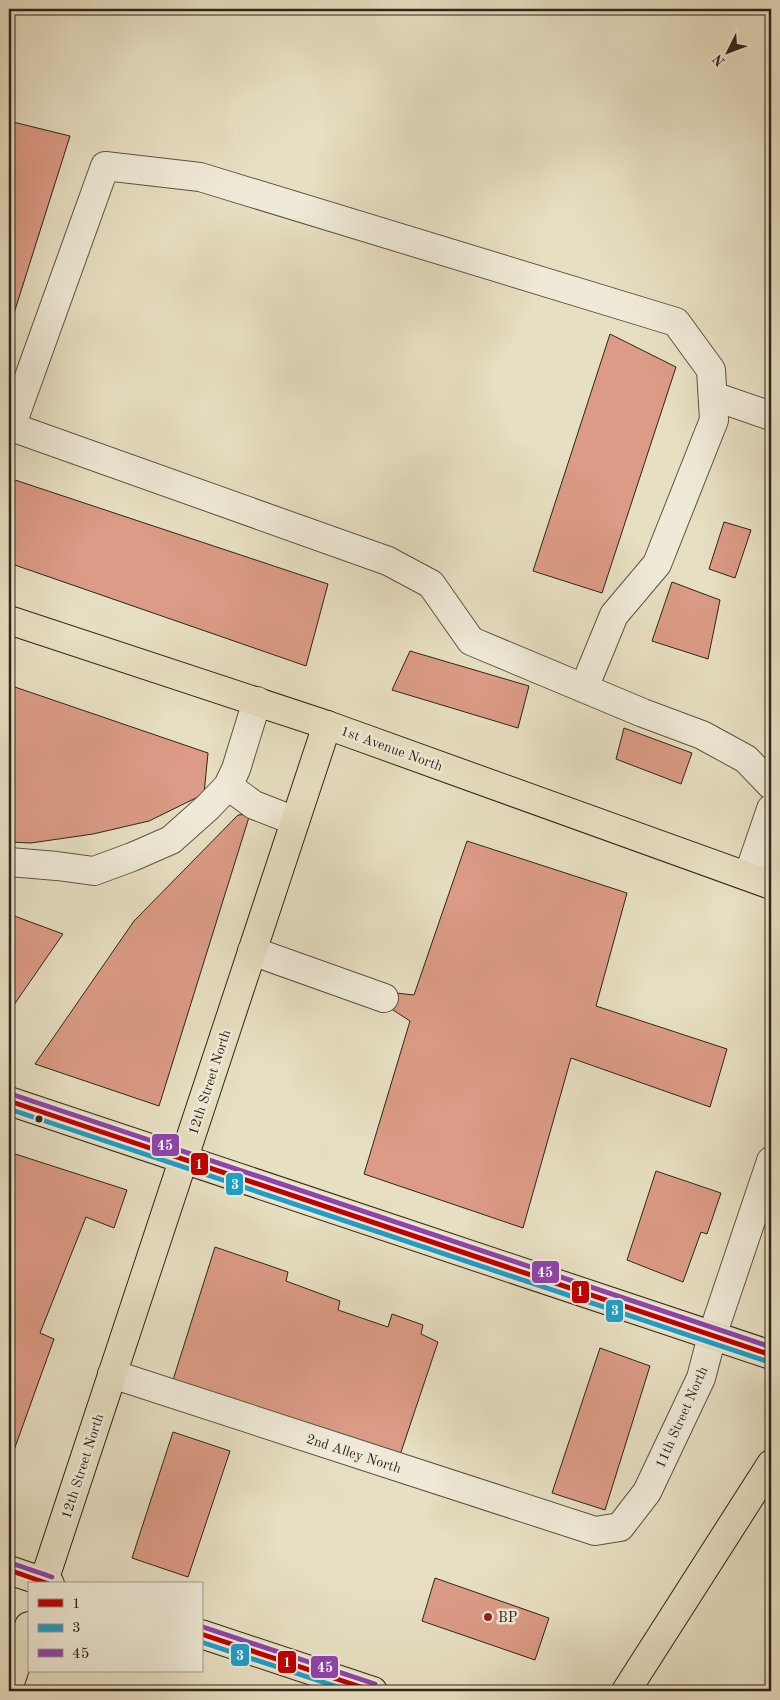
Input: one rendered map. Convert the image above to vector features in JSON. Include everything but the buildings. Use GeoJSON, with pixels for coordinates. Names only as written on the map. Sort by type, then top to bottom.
{"type":"FeatureCollection","features":[{"type":"Feature","properties":{"kind":"main road","name":"1st Avenue North"},"geometry":{"type":"LineString","coordinates":[[9,620],[327,725],[759,880]]}},
{"type":"Feature","properties":{"kind":"main road","name":"12th Street North"},"geometry":{"type":"LineString","coordinates":[[45,1582],[112,1374],[327,725]]}},
{"type":"Feature","properties":{"kind":"main road"},"geometry":{"type":"LineString","coordinates":[[9,1101],[771,1355]]}},
{"type":"Feature","properties":{"kind":"main road"},"geometry":{"type":"LineString","coordinates":[[626,1691],[770,1466]]}},
{"type":"Feature","properties":{"kind":"main road"},"geometry":{"type":"LineString","coordinates":[[9,1570],[42,1582]]}},
{"type":"Feature","properties":{"kind":"main road"},"geometry":{"type":"LineString","coordinates":[[9,1686],[28,1629]]}},
{"type":"Feature","properties":{"kind":"main road"},"geometry":{"type":"LineString","coordinates":[[202,1634],[373,1691]]}},
{"type":"Feature","properties":{"kind":"street"},"geometry":{"type":"LineString","coordinates":[[584,688],[614,616],[657,564],[714,420],[712,370],[676,322],[200,177],[105,166],[10,426],[388,561],[431,584],[471,641],[584,688],[702,734],[746,759],[771,785]]}},
{"type":"Feature","properties":{"kind":"street"},"geometry":{"type":"LineString","coordinates":[[713,396],[771,416]]}},
{"type":"Feature","properties":{"kind":"street"},"geometry":{"type":"LineString","coordinates":[[9,862],[94,871],[132,858],[171,840],[228,786],[236,769],[257,702]]}},
{"type":"Feature","properties":{"kind":"street"},"geometry":{"type":"LineString","coordinates":[[228,786],[254,805],[295,821]]}},
{"type":"Feature","properties":{"kind":"street"},"geometry":{"type":"LineString","coordinates":[[759,880],[771,810]]}},
{"type":"Feature","properties":{"kind":"street"},"geometry":{"type":"LineString","coordinates":[[252,951],[384,998]]}},
{"type":"Feature","properties":{"kind":"street","name":"11th Street North"},"geometry":{"type":"LineString","coordinates":[[595,1531],[620,1528],[647,1492],[701,1378],[712,1336],[771,1161]]}},
{"type":"Feature","properties":{"kind":"street","name":"2nd Alley North"},"geometry":{"type":"LineString","coordinates":[[112,1374],[595,1531]]}},
{"type":"Feature","properties":{"kind":"transit line","name":"45"},"geometry":{"type":"LineString","coordinates":[[11,1094],[771,1347]]}},
{"type":"Feature","properties":{"kind":"transit line","name":"1"},"geometry":{"type":"LineString","coordinates":[[9,1101],[771,1355]]}},
{"type":"Feature","properties":{"kind":"transit line","name":"3"},"geometry":{"type":"LineString","coordinates":[[9,1109],[769,1362]]}},
{"type":"Feature","properties":{"kind":"transit line","name":"45"},"geometry":{"type":"LineString","coordinates":[[11,1563],[52,1577]]}},
{"type":"Feature","properties":{"kind":"transit line","name":"1"},"geometry":{"type":"LineString","coordinates":[[9,1570],[43,1582]]}},
{"type":"Feature","properties":{"kind":"transit line","name":"45"},"geometry":{"type":"LineString","coordinates":[[203,1627],[375,1684]]}},
{"type":"Feature","properties":{"kind":"transit line","name":"1"},"geometry":{"type":"LineString","coordinates":[[202,1634],[373,1691]]}},
{"type":"Feature","properties":{"kind":"transit line","name":"3"},"geometry":{"type":"LineString","coordinates":[[202,1642],[350,1691]]}},
{"type":"Feature","properties":{"kind":"place","name":"BP"},"geometry":{"type":"Point","coordinates":[488,1617]}}]}
